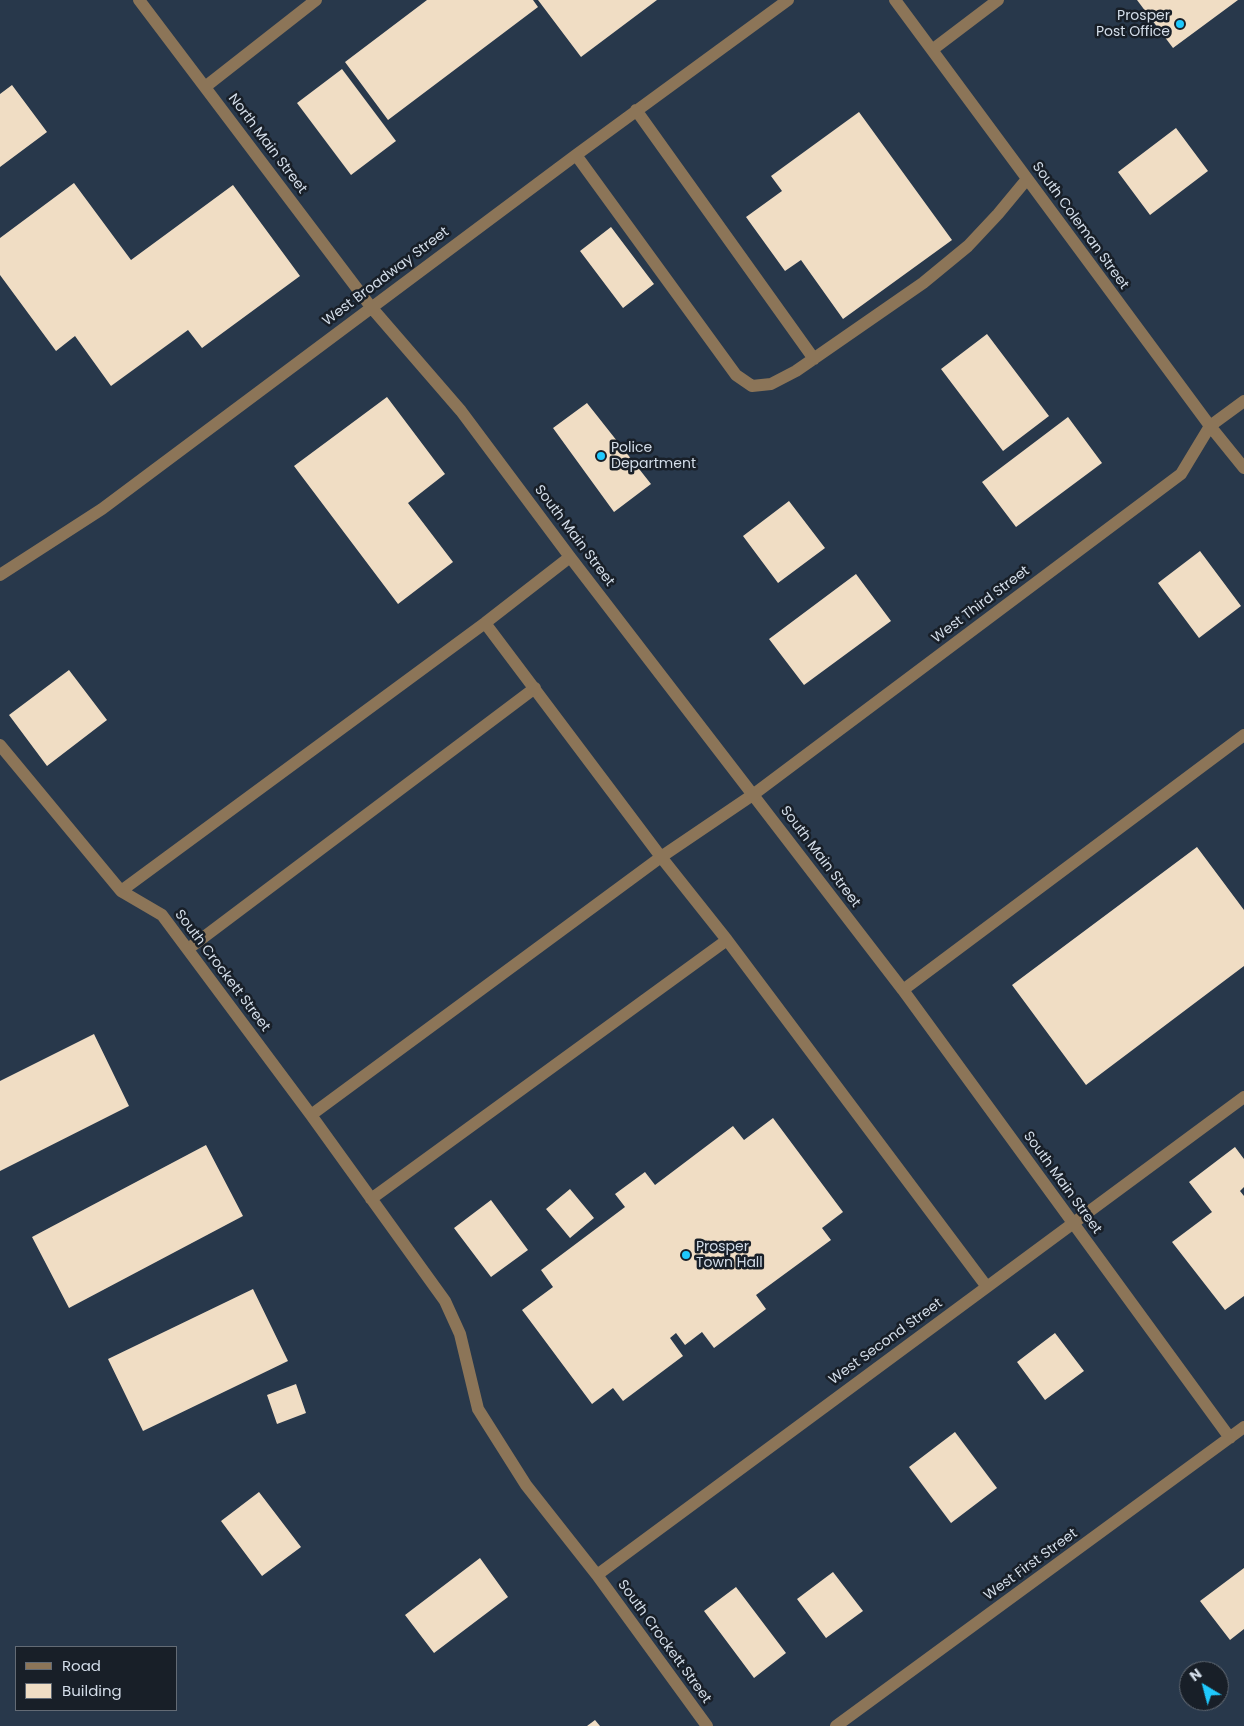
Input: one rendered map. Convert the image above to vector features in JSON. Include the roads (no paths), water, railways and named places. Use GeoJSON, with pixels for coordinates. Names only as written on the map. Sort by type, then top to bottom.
{"type":"FeatureCollection","features":[{"type":"Feature","properties":{"kind":"street","name":"North Main Street"},"geometry":{"type":"LineString","coordinates":[[139,0],[371,307]]}},
{"type":"Feature","properties":{"kind":"street"},"geometry":{"type":"LineString","coordinates":[[205,87],[316,0]]}},
{"type":"Feature","properties":{"kind":"street","name":"West Broadway Street"},"geometry":{"type":"LineString","coordinates":[[0,575],[102,509],[576,154],[788,0]]}},
{"type":"Feature","properties":{"kind":"street","name":"South Coleman Street"},"geometry":{"type":"LineString","coordinates":[[895,0],[1210,426],[1244,468]]}},
{"type":"Feature","properties":{"kind":"street"},"geometry":{"type":"LineString","coordinates":[[932,50],[998,0]]}},
{"type":"Feature","properties":{"kind":"street"},"geometry":{"type":"LineString","coordinates":[[636,110],[814,359]]}},
{"type":"Feature","properties":{"kind":"street"},"geometry":{"type":"LineString","coordinates":[[576,154],[736,375],[752,386],[771,384],[796,371],[923,284],[968,246],[1027,179]]}},
{"type":"Feature","properties":{"kind":"street","name":"South Main Street"},"geometry":{"type":"LineString","coordinates":[[371,307],[461,411],[570,557],[903,990],[1230,1438]]}},
{"type":"Feature","properties":{"kind":"street"},"geometry":{"type":"LineString","coordinates":[[1210,426],[1244,401]]}},
{"type":"Feature","properties":{"kind":"street","name":"West Third Street"},"geometry":{"type":"LineString","coordinates":[[311,1115],[661,857],[754,794],[1181,474],[1210,426]]}},
{"type":"Feature","properties":{"kind":"street"},"geometry":{"type":"LineString","coordinates":[[121,892],[486,623],[570,557]]}},
{"type":"Feature","properties":{"kind":"street"},"geometry":{"type":"LineString","coordinates":[[486,623],[987,1287]]}},
{"type":"Feature","properties":{"kind":"street"},"geometry":{"type":"LineString","coordinates":[[188,949],[535,688]]}},
{"type":"Feature","properties":{"kind":"street"},"geometry":{"type":"LineString","coordinates":[[903,990],[1244,736]]}},
{"type":"Feature","properties":{"kind":"street","name":"South Crockett Street"},"geometry":{"type":"LineString","coordinates":[[0,745],[121,892],[162,914],[446,1301],[460,1334],[478,1409],[526,1485],[597,1575],[707,1726]]}},
{"type":"Feature","properties":{"kind":"street"},"geometry":{"type":"LineString","coordinates":[[371,1199],[727,940]]}},
{"type":"Feature","properties":{"kind":"street","name":"West Second Street"},"geometry":{"type":"LineString","coordinates":[[597,1575],[1244,1097]]}},
{"type":"Feature","properties":{"kind":"street","name":"West First Street"},"geometry":{"type":"LineString","coordinates":[[836,1726],[1244,1428]]}},
{"type":"Feature","properties":{"kind":"place","name":"Prosper Post Office"},"geometry":{"type":"Point","coordinates":[1180,24]}},
{"type":"Feature","properties":{"kind":"place","name":"Police Department"},"geometry":{"type":"Point","coordinates":[601,456]}},
{"type":"Feature","properties":{"kind":"place","name":"Prosper Town Hall"},"geometry":{"type":"Point","coordinates":[686,1255]}}]}
